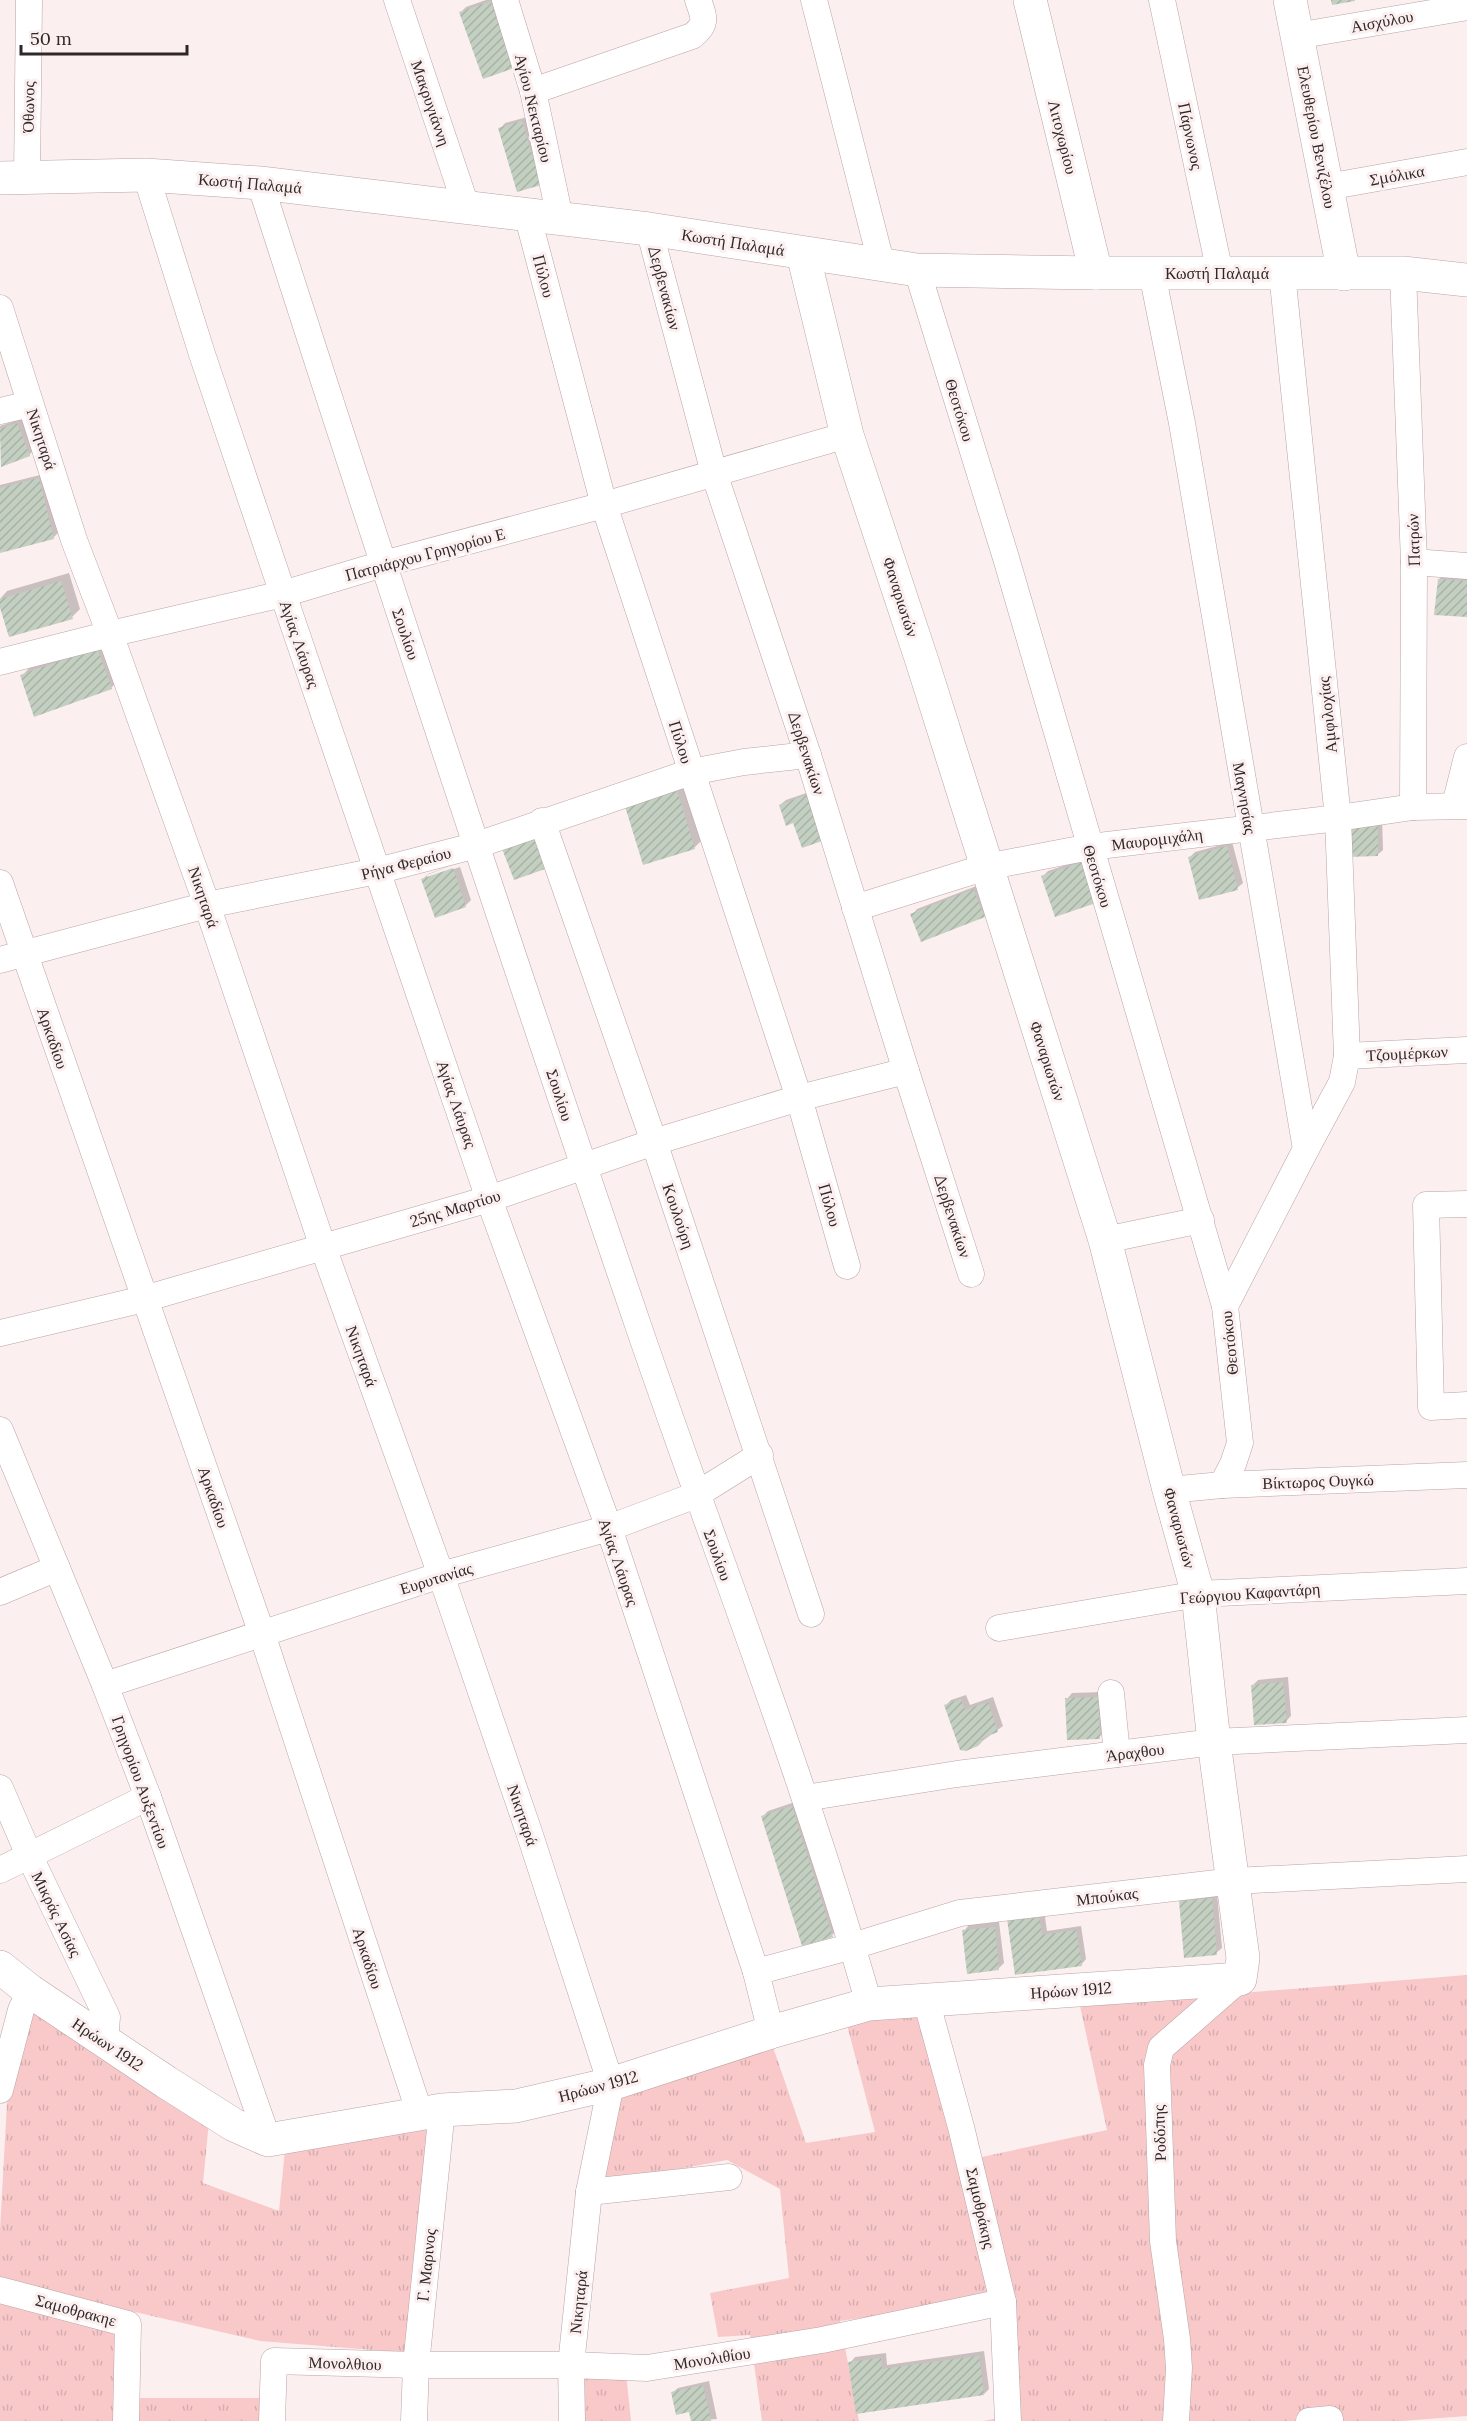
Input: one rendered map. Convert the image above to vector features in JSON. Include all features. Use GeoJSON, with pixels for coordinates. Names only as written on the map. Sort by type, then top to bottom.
{"type":"FeatureCollection","features":[{"type":"Feature","properties":{"kind":"street","name":"Όθωνος"},"geometry":{"type":"LineString","coordinates":[[14,178],[30,0]]}},
{"type":"Feature","properties":{"kind":"street","name":"Μακρυγιάννη"},"geometry":{"type":"LineString","coordinates":[[397,0],[466,206]]}},
{"type":"Feature","properties":{"kind":"street","name":"Αγίου Νεκταρίου"},"geometry":{"type":"LineString","coordinates":[[505,0],[532,91],[560,218]]}},
{"type":"Feature","properties":{"kind":"street"},"geometry":{"type":"LineString","coordinates":[[532,91],[692,36],[701,30],[705,18],[698,0]]}},
{"type":"Feature","properties":{"kind":"street"},"geometry":{"type":"LineString","coordinates":[[814,0],[882,266]]}},
{"type":"Feature","properties":{"kind":"street","name":"Λιτοχωρίου"},"geometry":{"type":"LineString","coordinates":[[1030,0],[1096,273]]}},
{"type":"Feature","properties":{"kind":"street","name":"Πάρνωνος"},"geometry":{"type":"LineString","coordinates":[[1162,0],[1220,273]]}},
{"type":"Feature","properties":{"kind":"street","name":"Ελευθερίου Βενιζέλου"},"geometry":{"type":"LineString","coordinates":[[1290,0],[1344,274]]}},
{"type":"Feature","properties":{"kind":"street","name":"Αισχύλου"},"geometry":{"type":"LineString","coordinates":[[1296,36],[1467,7]]}},
{"type":"Feature","properties":{"kind":"street","name":"Σμόλικα"},"geometry":{"type":"LineString","coordinates":[[1327,187],[1467,162]]}},
{"type":"Feature","properties":{"kind":"street","name":"Κωστή Παλαμά"},"geometry":{"type":"LineString","coordinates":[[14,178],[146,175],[260,183],[649,229],[917,270],[1096,273],[1403,273],[1467,280]]}},
{"type":"Feature","properties":{"kind":"street","name":"Αγίας Λάυρας"},"geometry":{"type":"LineString","coordinates":[[146,175],[202,354],[377,871],[489,1198],[609,1528],[756,1972],[771,2032]]}},
{"type":"Feature","properties":{"kind":"street","name":"Σουλίου"},"geometry":{"type":"LineString","coordinates":[[260,183],[382,564],[696,1495],[805,1798],[853,1946],[869,2004]]}},
{"type":"Feature","properties":{"kind":"street","name":"Πύλου"},"geometry":{"type":"LineString","coordinates":[[527,214],[604,505],[799,1098],[847,1266]]}},
{"type":"Feature","properties":{"kind":"street","name":"Δερβενακίων"},"geometry":{"type":"LineString","coordinates":[[649,229],[714,473],[808,755],[971,1274]]}},
{"type":"Feature","properties":{"kind":"street","name":"Φαναριωτών"},"geometry":{"type":"LineString","coordinates":[[803,254],[847,435],[918,650],[1105,1240],[1198,1594],[1214,1742],[1234,1881]]}},
{"type":"Feature","properties":{"kind":"street","name":"Θεοτόκου"},"geometry":{"type":"LineString","coordinates":[[917,270],[1005,558],[1226,1306],[1240,1443],[1233,1464],[1221,1485]]}},
{"type":"Feature","properties":{"kind":"street","name":"Μαγνησίας"},"geometry":{"type":"LineString","coordinates":[[1152,273],[1182,423],[1306,1149]]}},
{"type":"Feature","properties":{"kind":"street","name":"Αμφιλοχίας"},"geometry":{"type":"LineString","coordinates":[[1282,273],[1338,818],[1347,1056],[1342,1082],[1306,1149]]}},
{"type":"Feature","properties":{"kind":"street","name":"Πατρών"},"geometry":{"type":"LineString","coordinates":[[1403,273],[1414,562],[1413,807]]}},
{"type":"Feature","properties":{"kind":"street","name":"Νικηταρά"},"geometry":{"type":"LineString","coordinates":[[0,308],[74,540],[207,905],[323,1247],[441,1575],[530,1835],[611,2084],[589,2192],[572,2365],[572,2421]]}},
{"type":"Feature","properties":{"kind":"street"},"geometry":{"type":"LineString","coordinates":[[0,411],[30,404]]}},
{"type":"Feature","properties":{"kind":"street","name":"Πατριάρχου Γρηγορίου Ε"},"geometry":{"type":"LineString","coordinates":[[0,662],[284,594],[382,564],[604,505],[847,435]]}},
{"type":"Feature","properties":{"kind":"street"},"geometry":{"type":"LineString","coordinates":[[1414,562],[1467,566]]}},
{"type":"Feature","properties":{"kind":"street","name":"Ρήγα Φεραίου"},"geometry":{"type":"LineString","coordinates":[[12,957],[207,905],[377,871],[477,845],[691,772],[744,762],[808,755]]}},
{"type":"Feature","properties":{"kind":"street"},"geometry":{"type":"LineString","coordinates":[[1461,806],[1467,757]]}},
{"type":"Feature","properties":{"kind":"street","name":"Μαυρομιχάλη"},"geometry":{"type":"LineString","coordinates":[[855,908],[986,867],[1090,847],[1413,807],[1461,806]]}},
{"type":"Feature","properties":{"kind":"street","name":"Κουλούρη"},"geometry":{"type":"LineString","coordinates":[[542,821],[654,1142],[811,1614]]}},
{"type":"Feature","properties":{"kind":"street","name":"Αρκαδίου"},"geometry":{"type":"LineString","coordinates":[[0,883],[12,957],[144,1299],[431,2112]]}},
{"type":"Feature","properties":{"kind":"street","name":"Τζουμέρκων"},"geometry":{"type":"LineString","coordinates":[[1347,1056],[1467,1050]]}},
{"type":"Feature","properties":{"kind":"street","name":"25ης Μαρτίου"},"geometry":{"type":"LineString","coordinates":[[0,1333],[144,1299],[489,1198],[654,1142],[799,1098],[906,1071]]}},
{"type":"Feature","properties":{"kind":"street"},"geometry":{"type":"LineString","coordinates":[[1226,1306],[1306,1149]]}},
{"type":"Feature","properties":{"kind":"street"},"geometry":{"type":"LineString","coordinates":[[1467,1204],[1426,1205],[1431,1407],[1467,1405]]}},
{"type":"Feature","properties":{"kind":"street"},"geometry":{"type":"LineString","coordinates":[[1105,1240],[1201,1220]]}},
{"type":"Feature","properties":{"kind":"street","name":"Γρηγορίου Αυξεντίου"},"geometry":{"type":"LineString","coordinates":[[0,1430],[105,1685],[148,1797],[268,2140]]}},
{"type":"Feature","properties":{"kind":"street","name":"Ευρυτανίας"},"geometry":{"type":"LineString","coordinates":[[105,1685],[441,1575],[609,1528],[696,1495],[759,1455]]}},
{"type":"Feature","properties":{"kind":"street","name":"Βίκτωρος Ουγκώ"},"geometry":{"type":"LineString","coordinates":[[1169,1490],[1221,1485],[1467,1475]]}},
{"type":"Feature","properties":{"kind":"street"},"geometry":{"type":"LineString","coordinates":[[0,1592],[57,1568]]}},
{"type":"Feature","properties":{"kind":"street","name":"Γεώργιου Καφαντάρη"},"geometry":{"type":"LineString","coordinates":[[999,1628],[1198,1594],[1467,1581]]}},
{"type":"Feature","properties":{"kind":"street"},"geometry":{"type":"LineString","coordinates":[[1111,1693],[1117,1754]]}},
{"type":"Feature","properties":{"kind":"street","name":"Άραχθου"},"geometry":{"type":"LineString","coordinates":[[805,1798],[957,1774],[1214,1742],[1467,1730]]}},
{"type":"Feature","properties":{"kind":"street","name":"Μικράς Ασίας"},"geometry":{"type":"LineString","coordinates":[[0,1788],[29,1855],[107,2017],[105,2042]]}},
{"type":"Feature","properties":{"kind":"street"},"geometry":{"type":"LineString","coordinates":[[0,1870],[148,1797]]}},
{"type":"Feature","properties":{"kind":"street","name":"Μπούκας"},"geometry":{"type":"LineString","coordinates":[[756,1972],[853,1946],[960,1913],[1234,1881],[1467,1869]]}},
{"type":"Feature","properties":{"kind":"street"},"geometry":{"type":"LineString","coordinates":[[1234,1881],[1243,1958],[1240,1979]]}},
{"type":"Feature","properties":{"kind":"street","name":"Ηρώων 1912"},"geometry":{"type":"LineString","coordinates":[[0,1966],[30,1991],[234,2126],[268,2140],[431,2112],[516,2106],[611,2084],[771,2032],[869,2004],[1240,1979]]}},
{"type":"Feature","properties":{"kind":"street","name":"Ροδόπης"},"geometry":{"type":"LineString","coordinates":[[1176,2421],[1178,2339],[1162,2241],[1157,2065],[1161,2048],[1240,1979]]}},
{"type":"Feature","properties":{"kind":"street"},"geometry":{"type":"LineString","coordinates":[[0,2090],[21,2010],[30,1991]]}},
{"type":"Feature","properties":{"kind":"street","name":"Σαμοθράκης"},"geometry":{"type":"LineString","coordinates":[[926,2000],[962,2127],[1003,2302],[1008,2421]]}},
{"type":"Feature","properties":{"kind":"street","name":"Γ. Μαρινος"},"geometry":{"type":"LineString","coordinates":[[414,2421],[431,2112]]}},
{"type":"Feature","properties":{"kind":"street"},"geometry":{"type":"LineString","coordinates":[[589,2192],[729,2177]]}},
{"type":"Feature","properties":{"kind":"street","name":"Σαμοθρακηε"},"geometry":{"type":"LineString","coordinates":[[0,2290],[128,2324],[126,2421]]}},
{"type":"Feature","properties":{"kind":"street","name":"Μονολιθίου"},"geometry":{"type":"LineString","coordinates":[[416,2366],[572,2365],[647,2368],[822,2340],[1003,2302]]}},
{"type":"Feature","properties":{"kind":"street","name":"Μονολθιου"},"geometry":{"type":"LineString","coordinates":[[272,2421],[274,2361],[416,2366]]}},
{"type":"Feature","properties":{"kind":"green space"},"geometry":{"type":"Polygon","coordinates":[[[1467,1975],[1467,2416],[1402,2421],[983,2421],[1014,2415],[1011,2297],[840,2321],[859,2421],[762,2421],[750,2335],[718,2337],[710,2293],[789,2278],[780,2189],[727,2160],[599,2184],[621,2091],[773,2047],[806,2143],[875,2132],[846,2021],[915,2010],[963,2161],[1107,2130],[1080,2006],[1467,1975]]]}},
{"type":"Feature","properties":{"kind":"green space"},"geometry":{"type":"Polygon","coordinates":[[[34,2009],[209,2121],[203,2183],[279,2211],[285,2150],[431,2118],[410,2353],[260,2341],[122,2309],[118,2398],[265,2398],[264,2421],[0,2421],[0,2230],[7,2103],[34,2009]]]}},
{"type":"Feature","properties":{"kind":"green space"},"geometry":{"type":"Polygon","coordinates":[[[626,2373],[631,2421],[581,2421],[581,2376],[626,2373]]]}},
{"type":"Feature","properties":{"kind":"building"},"geometry":{"type":"Polygon","coordinates":[[[1331,0],[1355,0],[1355,1],[1332,5],[1331,0]]]}},
{"type":"Feature","properties":{"kind":"building"},"geometry":{"type":"Polygon","coordinates":[[[491,1],[514,68],[483,79],[459,12],[491,1]]]}},
{"type":"Feature","properties":{"kind":"building"},"geometry":{"type":"Polygon","coordinates":[[[522,121],[541,185],[517,192],[498,128],[522,121]]]}},
{"type":"Feature","properties":{"kind":"building"},"geometry":{"type":"Polygon","coordinates":[[[17,423],[30,456],[1,467],[0,429],[17,423]]]}},
{"type":"Feature","properties":{"kind":"building"},"geometry":{"type":"Polygon","coordinates":[[[39,478],[54,539],[0,553],[0,488],[39,478]]]}},
{"type":"Feature","properties":{"kind":"building"},"geometry":{"type":"Polygon","coordinates":[[[1438,579],[1467,581],[1467,617],[1434,615],[1438,579]]]}},
{"type":"Feature","properties":{"kind":"building"},"geometry":{"type":"Polygon","coordinates":[[[61,581],[73,619],[9,637],[0,608],[0,599],[61,581]]]}},
{"type":"Feature","properties":{"kind":"building"},"geometry":{"type":"Polygon","coordinates":[[[97,648],[112,689],[34,717],[20,675],[97,648]]]}},
{"type":"Feature","properties":{"kind":"building"},"geometry":{"type":"Polygon","coordinates":[[[676,787],[695,849],[643,865],[624,803],[676,787]]]}},
{"type":"Feature","properties":{"kind":"building"},"geometry":{"type":"Polygon","coordinates":[[[809,794],[825,840],[802,848],[793,823],[786,826],[779,805],[809,794]]]}},
{"type":"Feature","properties":{"kind":"building"},"geometry":{"type":"Polygon","coordinates":[[[1346,823],[1378,823],[1378,856],[1347,857],[1346,823]]]}},
{"type":"Feature","properties":{"kind":"building"},"geometry":{"type":"Polygon","coordinates":[[[535,833],[548,868],[514,880],[501,846],[535,833]]]}},
{"type":"Feature","properties":{"kind":"building"},"geometry":{"type":"Polygon","coordinates":[[[1227,846],[1238,890],[1199,900],[1188,857],[1227,846]]]}},
{"type":"Feature","properties":{"kind":"building"},"geometry":{"type":"Polygon","coordinates":[[[1082,862],[1096,903],[1055,917],[1041,876],[1082,862]]]}},
{"type":"Feature","properties":{"kind":"building"},"geometry":{"type":"Polygon","coordinates":[[[453,868],[466,907],[435,918],[421,879],[453,868]]]}},
{"type":"Feature","properties":{"kind":"building"},"geometry":{"type":"Polygon","coordinates":[[[973,889],[985,917],[921,942],[910,914],[973,889]]]}},
{"type":"Feature","properties":{"kind":"building"},"geometry":{"type":"Polygon","coordinates":[[[1283,1682],[1287,1723],[1254,1725],[1251,1685],[1283,1682]]]}},
{"type":"Feature","properties":{"kind":"building"},"geometry":{"type":"Polygon","coordinates":[[[1098,1697],[1100,1739],[1067,1740],[1065,1698],[1098,1697]]]}},
{"type":"Feature","properties":{"kind":"building"},"geometry":{"type":"Polygon","coordinates":[[[961,1699],[965,1710],[988,1702],[998,1732],[980,1739],[982,1742],[978,1746],[966,1751],[960,1750],[944,1705],[961,1699]]]}},
{"type":"Feature","properties":{"kind":"building"},"geometry":{"type":"Polygon","coordinates":[[[792,1806],[833,1937],[802,1946],[761,1816],[792,1806]]]}},
{"type":"Feature","properties":{"kind":"building"},"geometry":{"type":"Polygon","coordinates":[[[1212,1898],[1217,1955],[1184,1958],[1179,1901],[1212,1898]]]}},
{"type":"Feature","properties":{"kind":"building"},"geometry":{"type":"Polygon","coordinates":[[[1039,1915],[1042,1935],[1076,1930],[1082,1966],[1015,1975],[1007,1919],[1039,1915]]]}},
{"type":"Feature","properties":{"kind":"building"},"geometry":{"type":"Polygon","coordinates":[[[995,1927],[999,1970],[967,1974],[962,1930],[995,1927]]]}},
{"type":"Feature","properties":{"kind":"building"},"geometry":{"type":"Polygon","coordinates":[[[979,2356],[984,2395],[856,2414],[848,2362],[881,2358],[882,2369],[979,2356]]]}},
{"type":"Feature","properties":{"kind":"building"},"geometry":{"type":"Polygon","coordinates":[[[703,2385],[711,2421],[691,2421],[689,2412],[676,2415],[671,2392],[703,2385]]]}}]}
